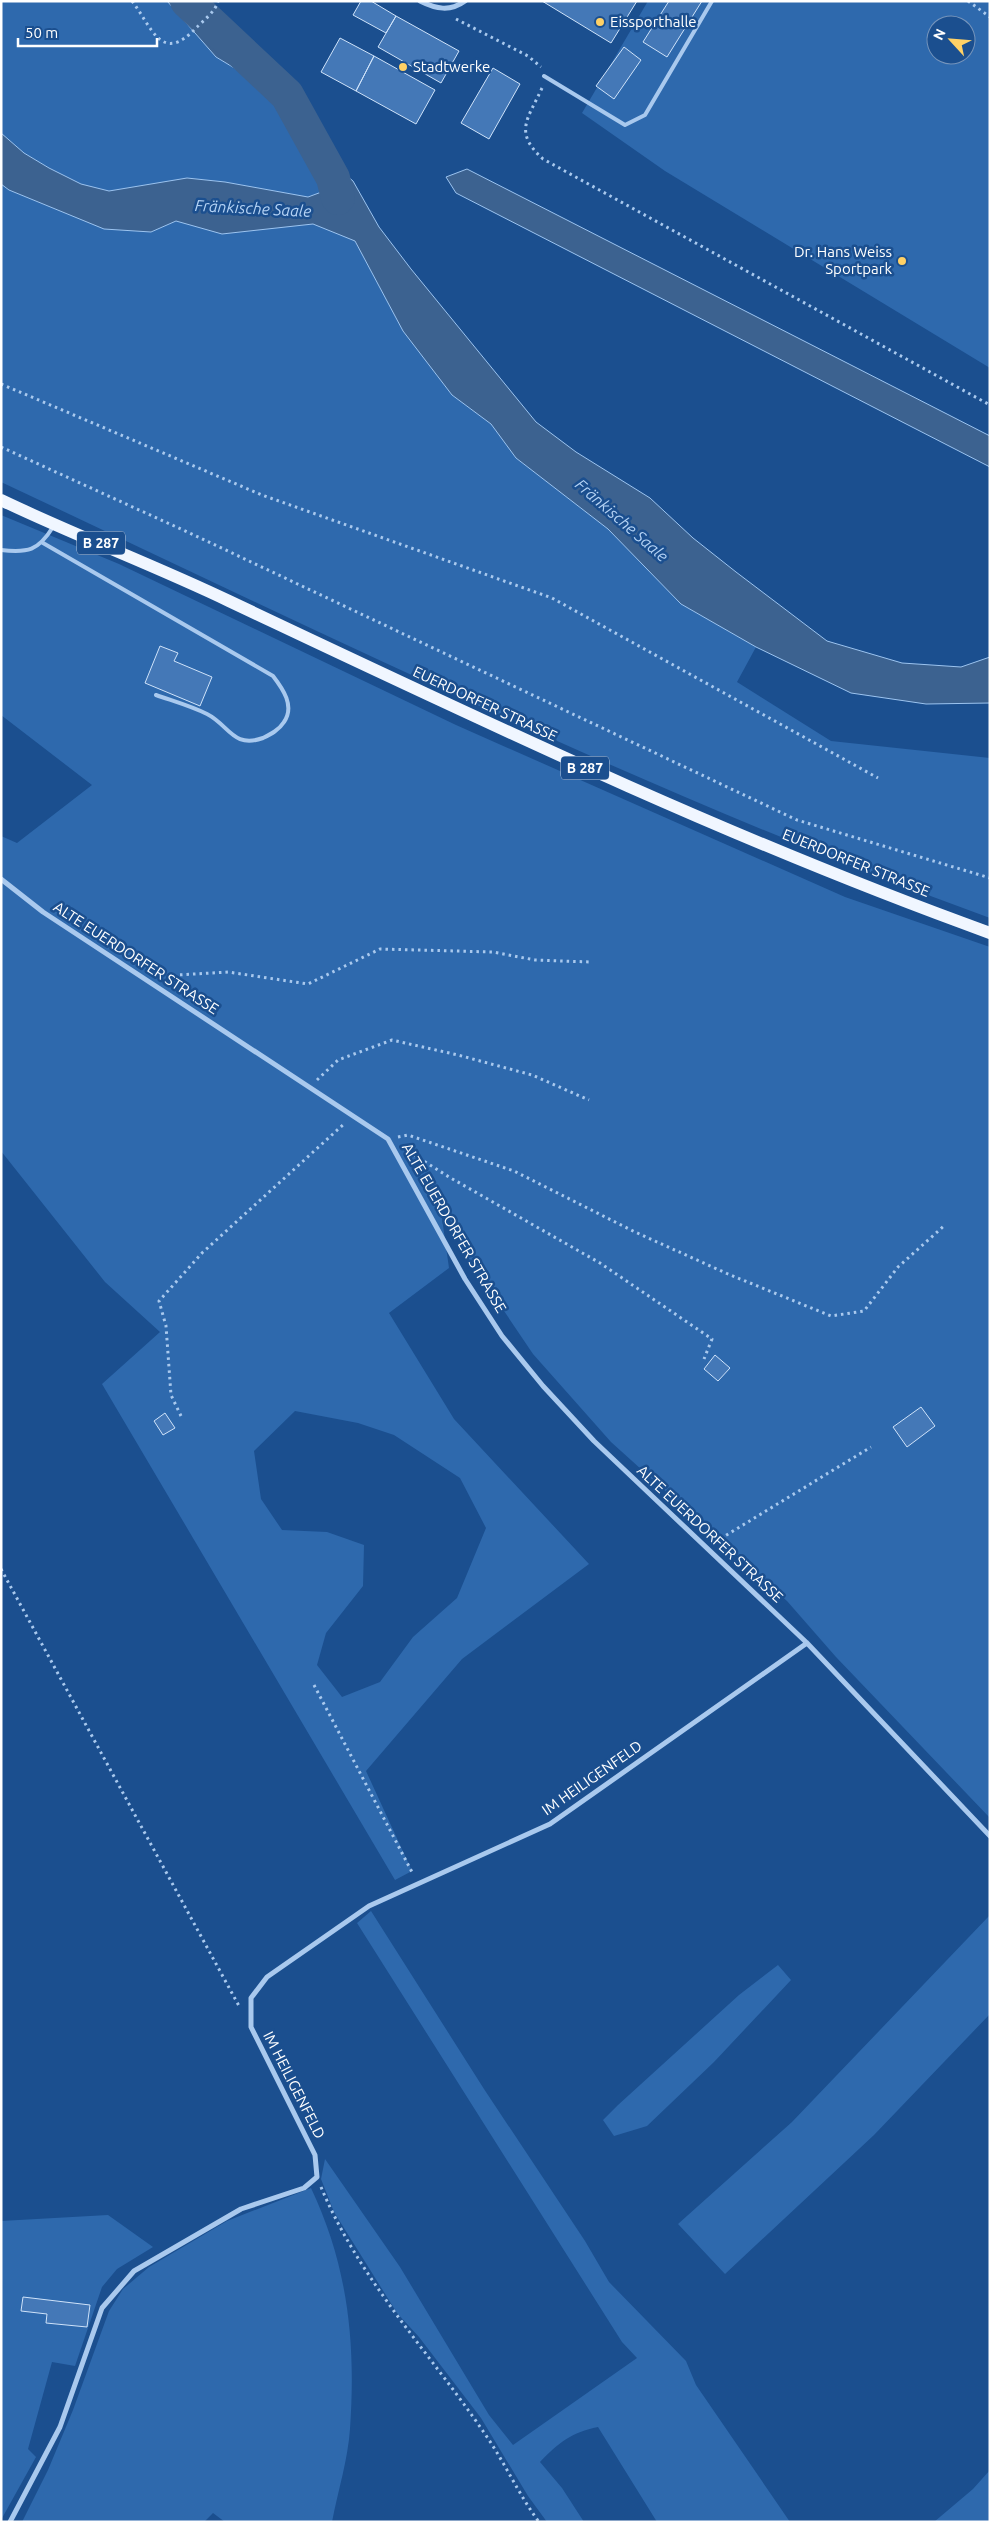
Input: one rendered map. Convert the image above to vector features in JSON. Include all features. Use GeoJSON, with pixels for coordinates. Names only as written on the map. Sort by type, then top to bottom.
{"type":"FeatureCollection","features":[{"type":"Feature","properties":{"kind":"main road","name":"EUERDORFER STRASSE"},"geometry":{"type":"LineString","coordinates":[[1,500],[189,582],[517,737],[683,812],[990,933]]}},
{"type":"Feature","properties":{"kind":"street"},"geometry":{"type":"LineString","coordinates":[[420,1],[438,9],[457,7],[464,1]]}},
{"type":"Feature","properties":{"kind":"street","name":"ALTE EUERDORFER STRASSE"},"geometry":{"type":"LineString","coordinates":[[1,878],[43,912],[388,1139],[465,1279],[502,1336],[543,1386],[594,1442],[807,1642],[990,1836]]}},
{"type":"Feature","properties":{"kind":"street","name":"IM HEILIGENFELD"},"geometry":{"type":"LineString","coordinates":[[317,2177],[315,2155],[250,2027],[252,1998],[267,1977],[369,1906],[550,1824],[807,1642]]}},
{"type":"Feature","properties":{"kind":"street"},"geometry":{"type":"LineString","coordinates":[[10,2522],[60,2428],[102,2308],[134,2271],[241,2209],[304,2188],[317,2177]]}},
{"type":"Feature","properties":{"kind":"lane"},"geometry":{"type":"LineString","coordinates":[[544,76],[625,125],[645,115],[712,1]]}},
{"type":"Feature","properties":{"kind":"lane"},"geometry":{"type":"LineString","coordinates":[[1,550],[15,552],[32,549],[43,543],[55,524]]}},
{"type":"Feature","properties":{"kind":"lane"},"geometry":{"type":"LineString","coordinates":[[43,543],[273,676],[285,692],[288,707],[285,721],[273,734],[253,742],[241,741],[207,714],[156,694]]}},
{"type":"Feature","properties":{"kind":"path"},"geometry":{"type":"LineString","coordinates":[[132,1],[154,34],[163,43],[174,44],[186,39],[218,3]]}},
{"type":"Feature","properties":{"kind":"path"},"geometry":{"type":"LineString","coordinates":[[968,1],[990,17]]}},
{"type":"Feature","properties":{"kind":"path"},"geometry":{"type":"LineString","coordinates":[[438,9],[528,56],[540,65],[544,76],[542,88],[526,122],[526,136],[529,147],[543,160],[990,406]]}},
{"type":"Feature","properties":{"kind":"path"},"geometry":{"type":"LineString","coordinates":[[1,384],[262,495],[552,598],[878,778]]}},
{"type":"Feature","properties":{"kind":"path"},"geometry":{"type":"LineString","coordinates":[[1,447],[194,535],[797,820],[990,878]]}},
{"type":"Feature","properties":{"kind":"path"},"geometry":{"type":"LineString","coordinates":[[164,992],[177,975],[228,972],[308,984],[380,949],[493,952],[535,960],[590,962]]}},
{"type":"Feature","properties":{"kind":"path"},"geometry":{"type":"LineString","coordinates":[[309,1087],[338,1060],[392,1040],[532,1075],[589,1100]]}},
{"type":"Feature","properties":{"kind":"path"},"geometry":{"type":"LineString","coordinates":[[181,1416],[170,1395],[166,1326],[159,1300],[202,1253],[353,1116]]}},
{"type":"Feature","properties":{"kind":"path"},"geometry":{"type":"LineString","coordinates":[[388,1139],[408,1135],[514,1171],[635,1232],[728,1274],[831,1316],[864,1310],[898,1267],[945,1225]]}},
{"type":"Feature","properties":{"kind":"path"},"geometry":{"type":"LineString","coordinates":[[388,1139],[449,1177],[600,1263],[712,1339],[704,1359]]}},
{"type":"Feature","properties":{"kind":"path"},"geometry":{"type":"LineString","coordinates":[[706,1548],[871,1447]]}},
{"type":"Feature","properties":{"kind":"path"},"geometry":{"type":"LineString","coordinates":[[1,1569],[250,2027]]}},
{"type":"Feature","properties":{"kind":"path"},"geometry":{"type":"LineString","coordinates":[[314,1685],[345,1740],[418,1884]]}},
{"type":"Feature","properties":{"kind":"path"},"geometry":{"type":"LineString","coordinates":[[317,2177],[333,2215],[379,2292],[488,2438],[525,2503],[539,2522]]}},
{"type":"Feature","properties":{"kind":"shaded area"},"geometry":{"type":"Polygon","coordinates":[[[1,1],[167,1],[216,57],[276,93],[327,190],[308,197],[225,182],[187,178],[109,191],[81,184],[49,168],[24,153],[1,133],[1,1]]]}},
{"type":"Feature","properties":{"kind":"shaded area","name":"Dr. Hans Weiss Sportpark"},"geometry":{"type":"Polygon","coordinates":[[[648,1],[990,1],[990,368],[665,171],[582,113],[648,1]]]}},
{"type":"Feature","properties":{"kind":"shaded area"},"geometry":{"type":"Polygon","coordinates":[[[1,184],[9,190],[70,215],[151,232],[176,221],[283,225],[313,224],[355,241],[403,331],[452,395],[491,424],[516,458],[608,529],[681,604],[756,647],[737,682],[831,741],[990,758],[990,918],[738,820],[614,766],[368,655],[1,482],[1,184]]]}},
{"type":"Feature","properties":{"kind":"shaded area"},"geometry":{"type":"Polygon","coordinates":[[[1,515],[119,564],[456,725],[845,897],[990,947],[990,1818],[836,1657],[787,1601],[611,1442],[533,1354],[469,1259],[439,1197],[449,1268],[389,1313],[454,1419],[589,1564],[462,1659],[366,1771],[412,1871],[395,1880],[102,1384],[160,1332],[105,1282],[1,1151],[1,836],[17,843],[92,785],[1,715],[1,515]],[[295,1411],[254,1451],[261,1499],[282,1530],[327,1532],[364,1545],[363,1586],[326,1633],[317,1665],[342,1697],[380,1682],[413,1637],[457,1598],[486,1528],[460,1478],[394,1435],[358,1423],[295,1411]]]}},
{"type":"Feature","properties":{"kind":"shaded area"},"geometry":{"type":"Polygon","coordinates":[[[371,1911],[484,2089],[585,2241],[609,2282],[686,2361],[696,2385],[790,2522],[657,2522],[598,2427],[580,2432],[566,2439],[540,2462],[562,2488],[584,2522],[547,2522],[528,2496],[481,2418],[419,2337],[397,2313],[334,2212],[321,2179],[325,2159],[400,2267],[489,2415],[513,2445],[637,2358],[622,2342],[357,1923],[371,1911]]]}},
{"type":"Feature","properties":{"kind":"shaded area"},"geometry":{"type":"Polygon","coordinates":[[[990,1915],[990,2014],[874,2135],[725,2274],[678,2224],[792,2122],[990,1915]]]}},
{"type":"Feature","properties":{"kind":"shaded area"},"geometry":{"type":"Polygon","coordinates":[[[778,1965],[791,1980],[714,2062],[647,2126],[614,2136],[603,2120],[739,1995],[778,1965]]]}},
{"type":"Feature","properties":{"kind":"shaded area"},"geometry":{"type":"Polygon","coordinates":[[[311,2188],[334,2246],[341,2276],[347,2306],[352,2366],[349,2440],[332,2522],[225,2522],[213,2513],[204,2522],[22,2522],[48,2470],[73,2410],[109,2311],[123,2289],[149,2267],[227,2221],[311,2188]]]}},
{"type":"Feature","properties":{"kind":"shaded area"},"geometry":{"type":"Polygon","coordinates":[[[108,2215],[153,2247],[117,2269],[102,2287],[75,2366],[52,2362],[28,2449],[36,2457],[1,2520],[1,2221],[108,2215]]]}},
{"type":"Feature","properties":{"kind":"shaded area"},"geometry":{"type":"Polygon","coordinates":[[[990,2470],[990,2522],[934,2522],[973,2489],[990,2470]]]}},
{"type":"Feature","properties":{"kind":"water"},"geometry":{"type":"Polygon","coordinates":[[[167,1],[202,1],[287,83],[276,93],[216,57],[167,1]]]}},
{"type":"Feature","properties":{"kind":"water"},"geometry":{"type":"Polygon","coordinates":[[[1,133],[24,153],[49,168],[81,184],[109,191],[187,178],[225,182],[308,197],[327,190],[321,154],[353,181],[379,227],[536,422],[576,452],[650,498],[693,538],[827,641],[902,663],[961,667],[990,657],[990,703],[926,704],[851,693],[756,647],[681,604],[608,529],[516,458],[491,424],[452,395],[403,331],[355,241],[313,224],[222,234],[176,221],[151,232],[104,229],[9,190],[1,184],[1,133]]]}},
{"type":"Feature","properties":{"kind":"water"},"geometry":{"type":"Polygon","coordinates":[[[467,169],[990,436],[990,467],[456,193],[446,177],[467,169]]]}},
{"type":"Feature","properties":{"kind":"building"},"geometry":{"type":"Polygon","coordinates":[[[361,1],[371,1],[396,16],[386,33],[353,15],[361,1]]]}},
{"type":"Feature","properties":{"kind":"building","name":"Eissporthalle"},"geometry":{"type":"Polygon","coordinates":[[[542,1],[637,1],[611,43],[542,1]]]}},
{"type":"Feature","properties":{"kind":"building"},"geometry":{"type":"Polygon","coordinates":[[[669,1],[702,1],[667,57],[643,42],[669,1]]]}},
{"type":"Feature","properties":{"kind":"building"},"geometry":{"type":"Polygon","coordinates":[[[396,16],[459,51],[441,83],[378,47],[396,16]]]}},
{"type":"Feature","properties":{"kind":"building"},"geometry":{"type":"Polygon","coordinates":[[[340,38],[374,56],[356,91],[321,72],[340,38]]]}},
{"type":"Feature","properties":{"kind":"building"},"geometry":{"type":"Polygon","coordinates":[[[624,47],[641,60],[614,99],[596,86],[624,47]]]}},
{"type":"Feature","properties":{"kind":"building"},"geometry":{"type":"Polygon","coordinates":[[[374,56],[435,90],[416,124],[356,91],[374,56]]]}},
{"type":"Feature","properties":{"kind":"building"},"geometry":{"type":"Polygon","coordinates":[[[493,68],[520,84],[489,139],[461,123],[493,68]]]}},
{"type":"Feature","properties":{"kind":"building"},"geometry":{"type":"Polygon","coordinates":[[[160,646],[178,653],[174,661],[212,677],[200,706],[145,683],[160,646]]]}},
{"type":"Feature","properties":{"kind":"building"},"geometry":{"type":"Polygon","coordinates":[[[715,1355],[730,1368],[718,1381],[704,1369],[715,1355]]]}},
{"type":"Feature","properties":{"kind":"building"},"geometry":{"type":"Polygon","coordinates":[[[921,1407],[935,1426],[907,1447],[893,1427],[921,1407]]]}},
{"type":"Feature","properties":{"kind":"building"},"geometry":{"type":"Polygon","coordinates":[[[165,1413],[175,1428],[163,1435],[154,1421],[165,1413]]]}},
{"type":"Feature","properties":{"kind":"building"},"geometry":{"type":"Polygon","coordinates":[[[23,2297],[90,2305],[87,2327],[46,2323],[47,2314],[21,2311],[23,2297]]]}},
{"type":"Feature","properties":{"kind":"waterway","name":"Fränkische Saale"},"geometry":{"type":"LineString","coordinates":[[187,1],[287,95],[333,178],[338,198]]}},
{"type":"Feature","properties":{"kind":"place","name":"Eissporthalle"},"geometry":{"type":"Point","coordinates":[600,22]}},
{"type":"Feature","properties":{"kind":"place","name":"Stadtwerke"},"geometry":{"type":"Point","coordinates":[403,67]}},
{"type":"Feature","properties":{"kind":"place","name":"Dr. Hans Weiss Sportpark"},"geometry":{"type":"Point","coordinates":[902,261]}}]}
